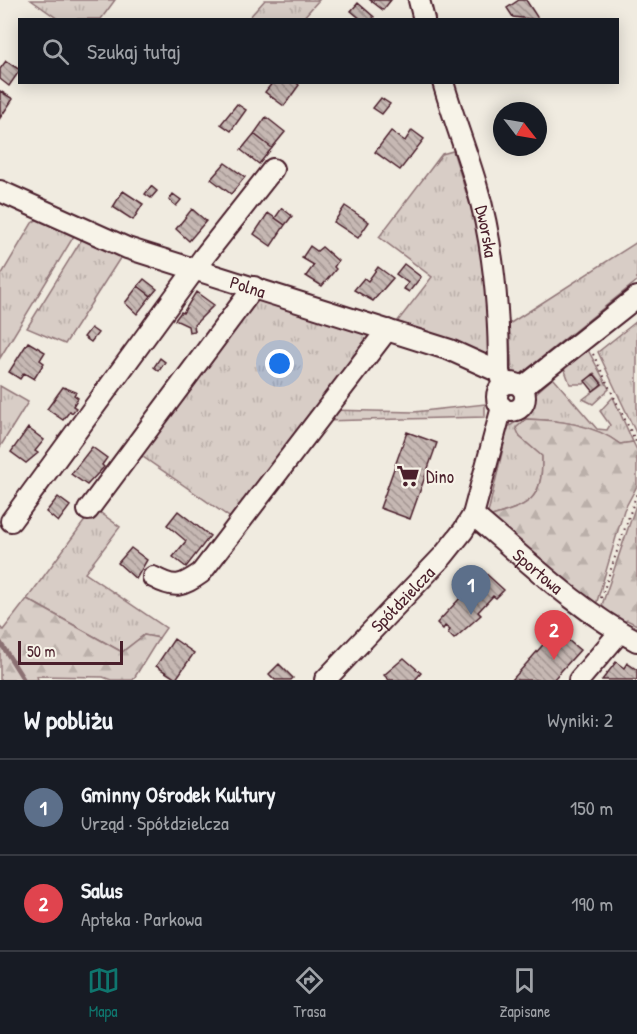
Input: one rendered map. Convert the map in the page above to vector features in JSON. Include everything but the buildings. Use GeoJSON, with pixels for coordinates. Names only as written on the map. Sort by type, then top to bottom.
{"type":"FeatureCollection","features":[{"type":"Feature","properties":{"kind":"street"},"geometry":{"type":"LineString","coordinates":[[418,0],[423,18]]}},
{"type":"Feature","properties":{"kind":"street","name":"Dworska"},"geometry":{"type":"LineString","coordinates":[[444,84],[477,185],[486,225],[508,382]]}},
{"type":"Feature","properties":{"kind":"street"},"geometry":{"type":"LineString","coordinates":[[11,521],[273,168]]}},
{"type":"Feature","properties":{"kind":"street","name":"Polna"},"geometry":{"type":"LineString","coordinates":[[0,191],[127,248],[450,350],[508,382]]}},
{"type":"Feature","properties":{"kind":"street"},"geometry":{"type":"LineString","coordinates":[[88,510],[254,287]]}},
{"type":"Feature","properties":{"kind":"street"},"geometry":{"type":"LineString","coordinates":[[508,382],[637,297]]}},
{"type":"Feature","properties":{"kind":"street"},"geometry":{"type":"LineString","coordinates":[[153,577],[170,586],[188,583],[201,573],[387,330]]}},
{"type":"Feature","properties":{"kind":"street","name":"Spółdzielcza"},"geometry":{"type":"LineString","coordinates":[[325,680],[443,556],[473,514],[502,407],[513,411],[521,406],[525,399],[508,382]]}},
{"type":"Feature","properties":{"kind":"street","name":"Sportowa"},"geometry":{"type":"LineString","coordinates":[[473,514],[555,584],[628,637]]}},
{"type":"Feature","properties":{"kind":"street"},"geometry":{"type":"LineString","coordinates":[[579,680],[628,637]]}},
{"type":"Feature","properties":{"kind":"path"},"geometry":{"type":"LineString","coordinates":[[592,351],[637,444]]}},
{"type":"Feature","properties":{"kind":"path"},"geometry":{"type":"LineString","coordinates":[[596,614],[611,564],[637,493]]}},
{"type":"Feature","properties":{"kind":"green space"},"geometry":{"type":"Polygon","coordinates":[[[31,0],[115,0],[102,18],[57,18],[31,0]]]}},
{"type":"Feature","properties":{"kind":"green space"},"geometry":{"type":"Polygon","coordinates":[[[265,0],[319,0],[303,18],[249,18],[265,0]]]}},
{"type":"Feature","properties":{"kind":"green space"},"geometry":{"type":"Polygon","coordinates":[[[453,151],[478,230],[489,319],[489,360],[394,326],[432,277],[379,237],[442,154],[453,151]]]}},
{"type":"Feature","properties":{"kind":"green space"},"geometry":{"type":"Polygon","coordinates":[[[38,219],[77,231],[0,358],[0,277],[32,223],[38,219]]]}},
{"type":"Feature","properties":{"kind":"green space"},"geometry":{"type":"Polygon","coordinates":[[[91,237],[124,252],[65,344],[27,328],[82,239],[91,237]]]}},
{"type":"Feature","properties":{"kind":"green space"},"geometry":{"type":"Polygon","coordinates":[[[637,242],[637,281],[521,374],[512,373],[509,324],[637,242]]]}},
{"type":"Feature","properties":{"kind":"green space"},"geometry":{"type":"Polygon","coordinates":[[[253,297],[379,333],[235,521],[136,452],[253,297]]]}},
{"type":"Feature","properties":{"kind":"green space"},"geometry":{"type":"Polygon","coordinates":[[[637,321],[637,435],[598,352],[637,321]]]}},
{"type":"Feature","properties":{"kind":"green space"},"geometry":{"type":"Polygon","coordinates":[[[588,350],[609,389],[593,404],[583,399],[603,384],[594,373],[584,384],[570,384],[564,368],[588,350]]]}},
{"type":"Feature","properties":{"kind":"green space"},"geometry":{"type":"Polygon","coordinates":[[[553,378],[597,429],[607,430],[610,425],[600,411],[613,397],[633,442],[620,444],[599,432],[575,424],[526,419],[520,437],[542,456],[540,483],[536,492],[523,505],[489,517],[488,513],[508,427],[525,416],[536,393],[553,378]]]}},
{"type":"Feature","properties":{"kind":"green space"},"geometry":{"type":"Polygon","coordinates":[[[0,386],[28,402],[0,447],[0,386]]]}},
{"type":"Feature","properties":{"kind":"green space"},"geometry":{"type":"Polygon","coordinates":[[[485,404],[485,417],[322,421],[330,410],[414,412],[485,404]]]}},
{"type":"Feature","properties":{"kind":"green space"},"geometry":{"type":"Polygon","coordinates":[[[526,419],[575,424],[599,432],[620,444],[633,442],[637,450],[637,486],[624,510],[596,605],[563,583],[489,517],[523,505],[536,492],[540,483],[542,456],[520,437],[516,428],[526,419]]]}},
{"type":"Feature","properties":{"kind":"green space"},"geometry":{"type":"Polygon","coordinates":[[[637,502],[637,625],[627,620],[624,622],[601,608],[637,502]]]}},
{"type":"Feature","properties":{"kind":"green space"},"geometry":{"type":"Polygon","coordinates":[[[94,508],[120,527],[85,573],[166,628],[159,638],[144,635],[122,652],[27,599],[94,508]]]}},
{"type":"Feature","properties":{"kind":"green space"},"geometry":{"type":"Polygon","coordinates":[[[27,599],[122,652],[144,635],[159,638],[133,680],[37,676],[38,680],[0,680],[0,627],[3,630],[27,599]]]}},
{"type":"Feature","properties":{"kind":"waterway"},"geometry":{"type":"LineString","coordinates":[[0,642],[24,680]]}},
{"type":"Feature","properties":{"kind":"place","name":"Dino"},"geometry":{"type":"Point","coordinates":[408,476]}},
{"type":"Feature","properties":{"kind":"place","name":"Gminny Ośrodek Kultury"},"geometry":{"type":"Point","coordinates":[471,615]}},
{"type":"Feature","properties":{"kind":"place","name":"Salus"},"geometry":{"type":"Point","coordinates":[554,660]}}]}
